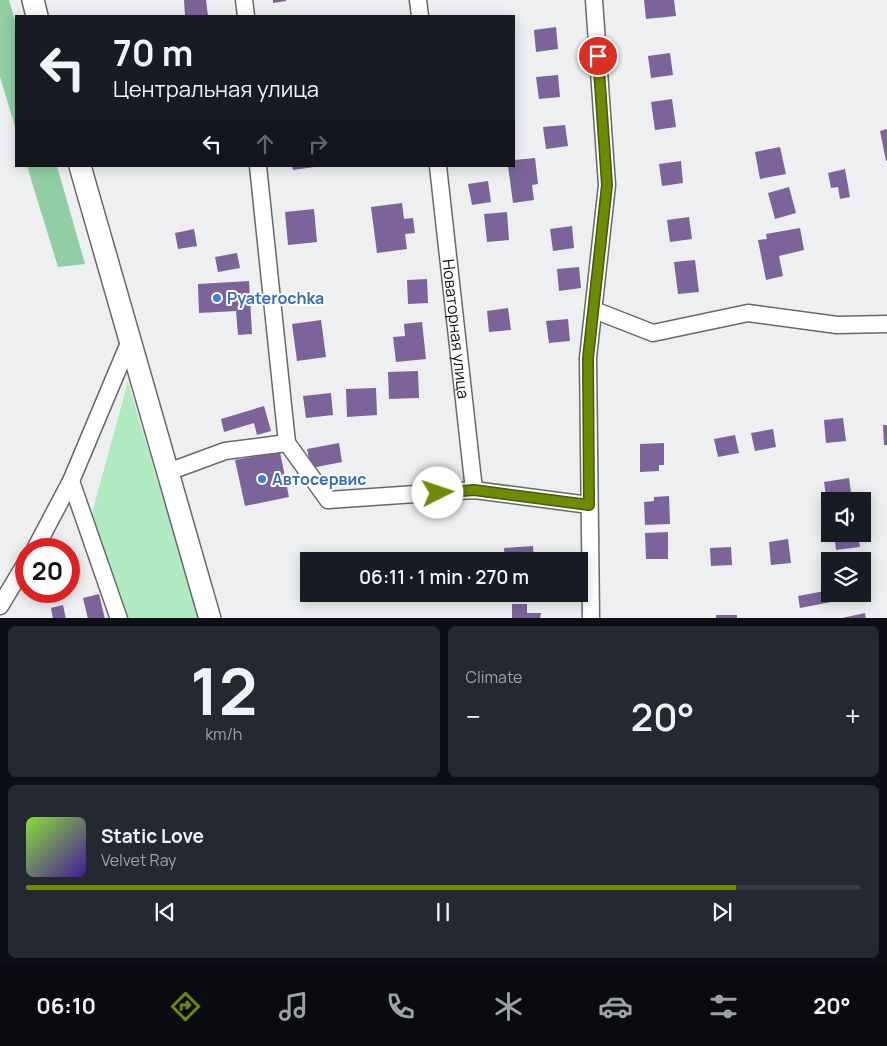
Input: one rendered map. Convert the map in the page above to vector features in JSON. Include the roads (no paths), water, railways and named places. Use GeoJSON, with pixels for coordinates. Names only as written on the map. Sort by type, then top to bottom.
{"type":"FeatureCollection","features":[{"type":"Feature","properties":{"kind":"main road"},"geometry":{"type":"LineString","coordinates":[[33,0],[37,15]]}},
{"type":"Feature","properties":{"kind":"main road"},"geometry":{"type":"LineString","coordinates":[[80,167],[129,343],[210,618]]}},
{"type":"Feature","properties":{"kind":"street"},"geometry":{"type":"LineString","coordinates":[[244,0],[246,15]]}},
{"type":"Feature","properties":{"kind":"street"},"geometry":{"type":"LineString","coordinates":[[418,0],[420,15]]}},
{"type":"Feature","properties":{"kind":"street"},"geometry":{"type":"LineString","coordinates":[[591,618],[588,358],[607,185],[594,0]]}},
{"type":"Feature","properties":{"kind":"street"},"geometry":{"type":"LineString","coordinates":[[258,167],[287,443],[328,500],[474,490],[589,505]]}},
{"type":"Feature","properties":{"kind":"street","name":"Новаторная улица"},"geometry":{"type":"LineString","coordinates":[[438,167],[474,490]]}},
{"type":"Feature","properties":{"kind":"street"},"geometry":{"type":"LineString","coordinates":[[594,310],[653,333],[748,313],[837,325],[887,324]]}},
{"type":"Feature","properties":{"kind":"street"},"geometry":{"type":"LineString","coordinates":[[41,538],[71,481],[129,343]]}},
{"type":"Feature","properties":{"kind":"street"},"geometry":{"type":"LineString","coordinates":[[168,472],[225,451],[287,443]]}},
{"type":"Feature","properties":{"kind":"street"},"geometry":{"type":"LineString","coordinates":[[71,481],[119,618]]}},
{"type":"Feature","properties":{"kind":"street"},"geometry":{"type":"LineString","coordinates":[[0,606],[15,581]]}},
{"type":"Feature","properties":{"kind":"place","name":"Pyaterochka"},"geometry":{"type":"Point","coordinates":[217,298]}},
{"type":"Feature","properties":{"kind":"place","name":"Автосервис"},"geometry":{"type":"Point","coordinates":[262,479]}}]}
